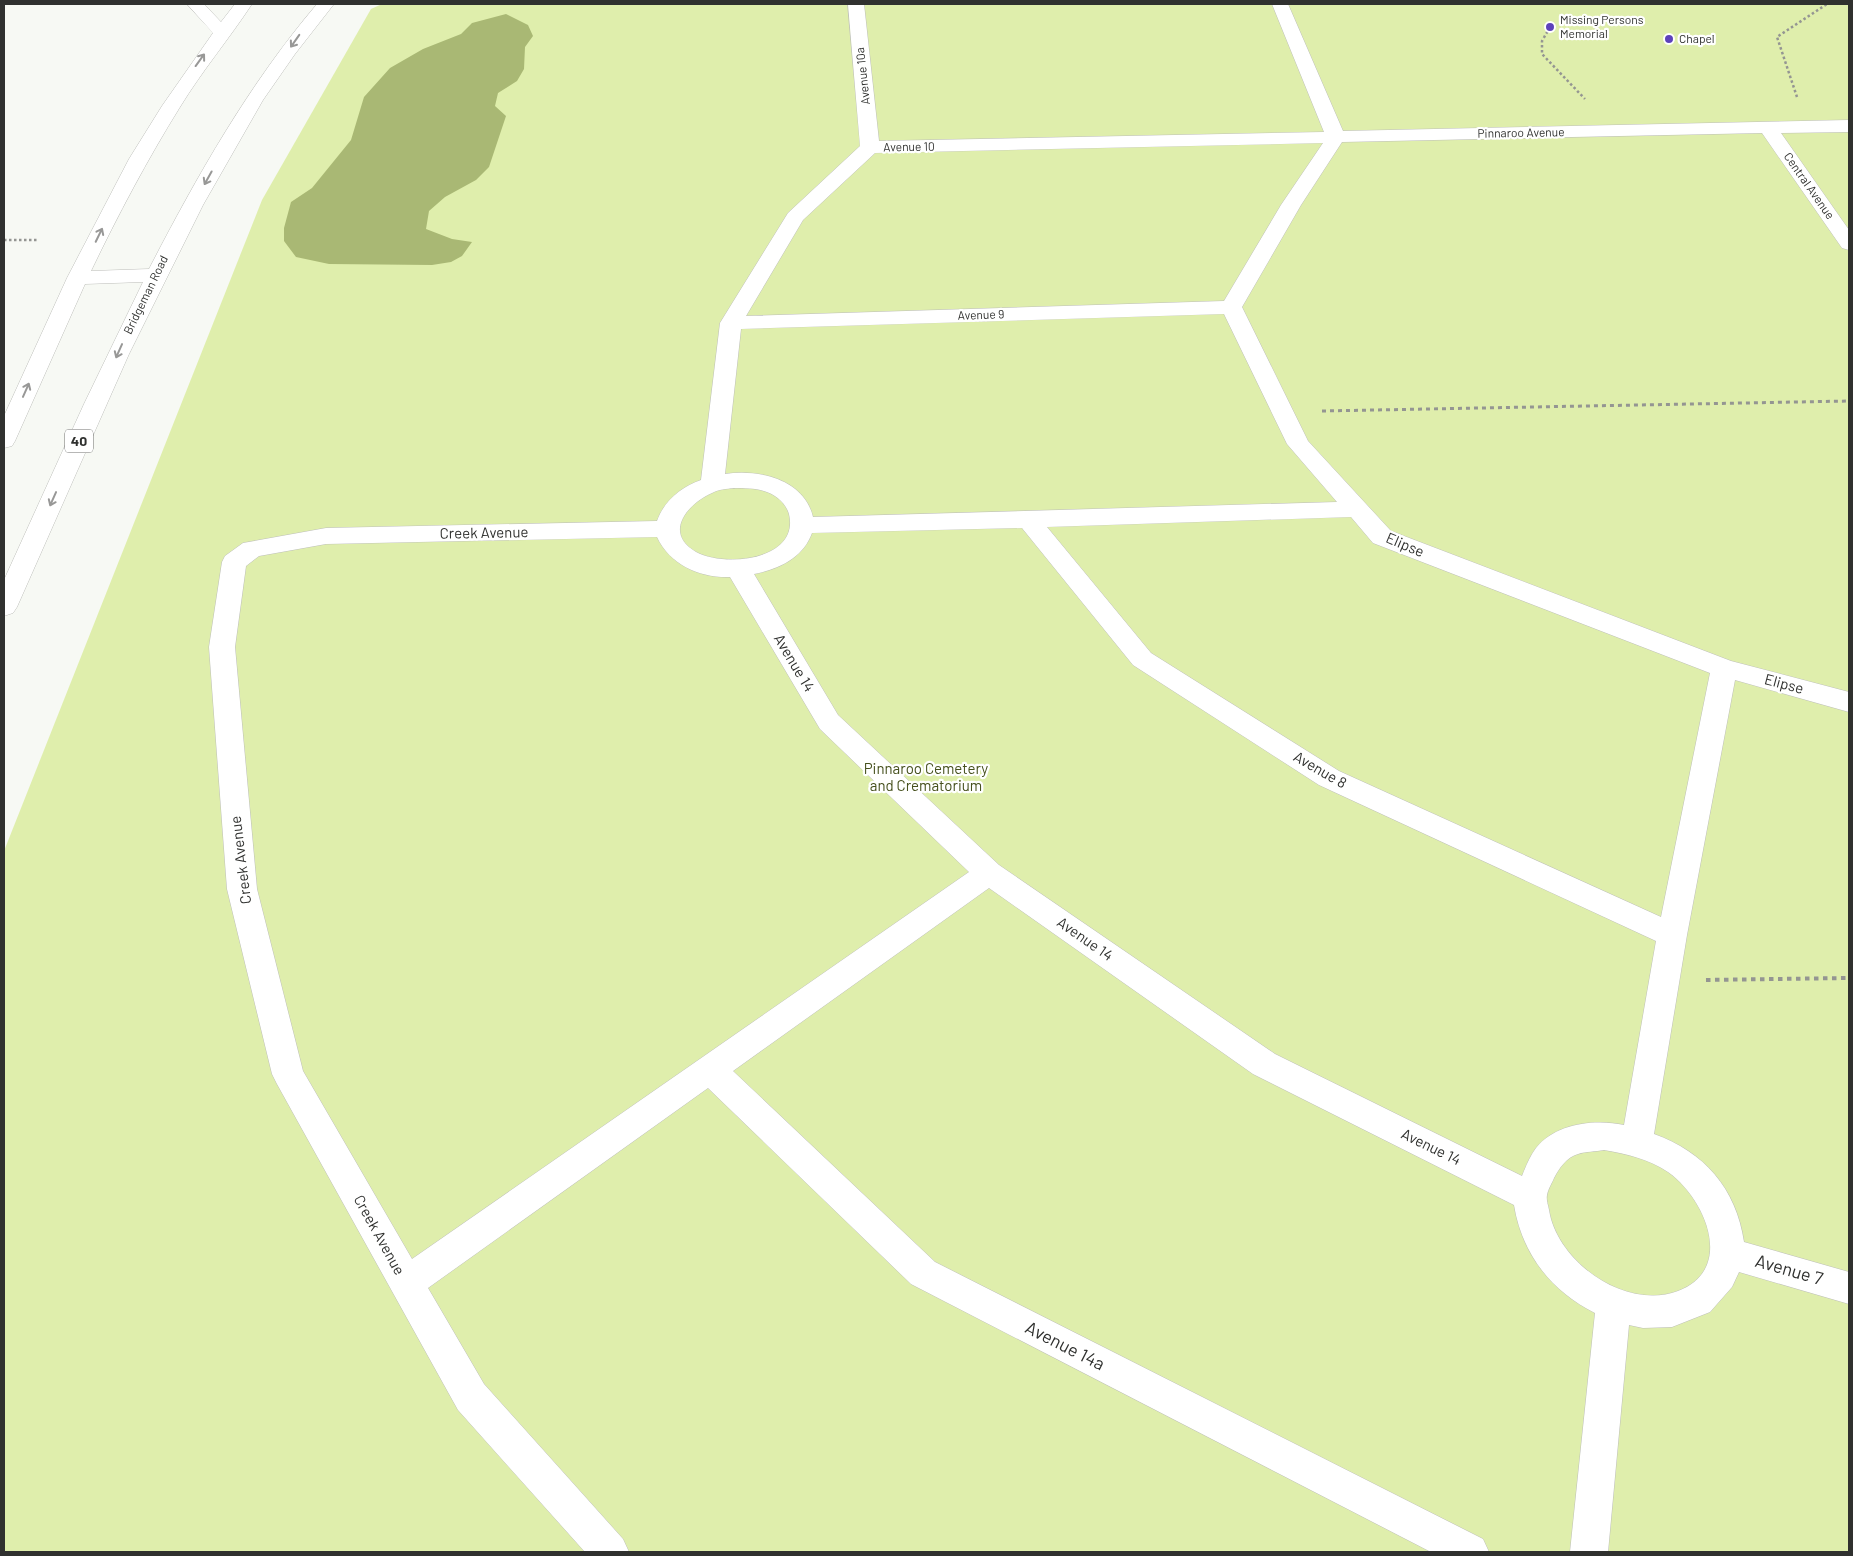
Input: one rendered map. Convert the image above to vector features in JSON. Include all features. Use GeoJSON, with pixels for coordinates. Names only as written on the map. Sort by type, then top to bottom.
{"type":"FeatureCollection","features":[{"type":"Feature","properties":{"kind":"main road"},"geometry":{"type":"LineString","coordinates":[[195,4],[221,32]]}},
{"type":"Feature","properties":{"kind":"main road"},"geometry":{"type":"LineString","coordinates":[[4,441],[77,278],[108,216],[160,123],[221,32],[244,4]]}},
{"type":"Feature","properties":{"kind":"main road","name":"Bridgeman Road"},"geometry":{"type":"LineString","coordinates":[[4,608],[155,275],[222,152],[302,31],[326,4]]}},
{"type":"Feature","properties":{"kind":"main road","name":"Avenue 10a"},"geometry":{"type":"LineString","coordinates":[[856,4],[870,147]]}},
{"type":"Feature","properties":{"kind":"main road"},"geometry":{"type":"LineString","coordinates":[[1230,307],[1291,205],[1336,137],[1280,4]]}},
{"type":"Feature","properties":{"kind":"main road","name":"Pinnaroo Avenue"},"geometry":{"type":"LineString","coordinates":[[1336,137],[1849,126]]}},
{"type":"Feature","properties":{"kind":"main road","name":"Central Avenue"},"geometry":{"type":"LineString","coordinates":[[1768,128],[1849,244]]}},
{"type":"Feature","properties":{"kind":"main road","name":"Avenue 10"},"geometry":{"type":"LineString","coordinates":[[712,484],[732,323],[795,217],[870,147],[1336,137]]}},
{"type":"Feature","properties":{"kind":"main road"},"geometry":{"type":"LineString","coordinates":[[77,278],[155,275]]}},
{"type":"Feature","properties":{"kind":"main road","name":"Avenue 9"},"geometry":{"type":"LineString","coordinates":[[732,323],[1230,307]]}},
{"type":"Feature","properties":{"kind":"main road","name":"Elipse"},"geometry":{"type":"LineString","coordinates":[[1230,307],[1298,444],[1382,537],[1724,668],[1849,702]]}},
{"type":"Feature","properties":{"kind":"main road"},"geometry":{"type":"LineString","coordinates":[[734,480],[755,481],[776,487],[792,497],[801,510],[803,525],[796,541],[782,555],[762,564],[738,569],[704,565],[685,556],[672,544],[668,529],[669,520],[677,505],[692,493],[712,484],[734,480]]}},
{"type":"Feature","properties":{"kind":"main road"},"geometry":{"type":"LineString","coordinates":[[803,525],[1357,509]]}},
{"type":"Feature","properties":{"kind":"main road","name":"Avenue 8"},"geometry":{"type":"LineString","coordinates":[[1028,520],[1142,659],[1329,778],[1672,936]]}},
{"type":"Feature","properties":{"kind":"main road","name":"Creek Avenue"},"geometry":{"type":"LineString","coordinates":[[610,1552],[471,1397],[288,1074],[242,889],[222,647],[234,562],[252,549],[326,536],[668,529]]}},
{"type":"Feature","properties":{"kind":"main road","name":"Avenue 14"},"geometry":{"type":"LineString","coordinates":[[738,569],[829,722],[989,873],[1264,1064],[1530,1196]]}},
{"type":"Feature","properties":{"kind":"main road"},"geometry":{"type":"LineString","coordinates":[[1638,1141],[1672,936],[1724,668]]}},
{"type":"Feature","properties":{"kind":"main road"},"geometry":{"type":"LineString","coordinates":[[406,1283],[989,873]]}},
{"type":"Feature","properties":{"kind":"main road","name":"Avenue 14a"},"geometry":{"type":"LineString","coordinates":[[710,1069],[923,1273],[1470,1552]]}},
{"type":"Feature","properties":{"kind":"main road"},"geometry":{"type":"LineString","coordinates":[[1604,1136],[1638,1141],[1660,1150],[1690,1170],[1713,1197],[1725,1223],[1728,1253],[1719,1280],[1698,1300],[1670,1311],[1649,1312],[1613,1305],[1585,1290],[1557,1266],[1533,1227],[1530,1196],[1544,1161],[1566,1143],[1604,1136]]}},
{"type":"Feature","properties":{"kind":"main road","name":"Avenue 7"},"geometry":{"type":"LineString","coordinates":[[1728,1253],[1849,1288]]}},
{"type":"Feature","properties":{"kind":"main road"},"geometry":{"type":"LineString","coordinates":[[1589,1552],[1613,1305]]}},
{"type":"Feature","properties":{"kind":"path"},"geometry":{"type":"LineString","coordinates":[[1801,127],[1798,101],[1777,37],[1827,4]]}},
{"type":"Feature","properties":{"kind":"path"},"geometry":{"type":"LineString","coordinates":[[1550,27],[1542,41],[1542,54],[1584,97],[1601,131]]}},
{"type":"Feature","properties":{"kind":"path"},"geometry":{"type":"LineString","coordinates":[[4,240],[37,240]]}},
{"type":"Feature","properties":{"kind":"path"},"geometry":{"type":"LineString","coordinates":[[1282,411],[1849,401]]}},
{"type":"Feature","properties":{"kind":"path"},"geometry":{"type":"LineString","coordinates":[[1665,981],[1849,978]]}},
{"type":"Feature","properties":{"kind":"green space","name":"Pinnaroo Cemetery and Crematorium"},"geometry":{"type":"Polygon","coordinates":[[[382,4],[1849,4],[1849,1552],[4,1552],[4,851],[262,200],[371,9],[382,4]]]}},
{"type":"Feature","properties":{"kind":"shaded area"},"geometry":{"type":"Polygon","coordinates":[[[506,14],[528,25],[533,36],[525,47],[524,69],[517,81],[498,93],[495,106],[506,116],[489,167],[476,180],[445,197],[429,211],[426,229],[452,239],[472,242],[462,256],[451,262],[432,265],[329,264],[296,257],[284,241],[284,228],[291,202],[312,188],[351,140],[364,97],[390,68],[423,49],[461,34],[472,23],[506,14]]]}},
{"type":"Feature","properties":{"kind":"place","name":"Missing Persons Memorial"},"geometry":{"type":"Point","coordinates":[1550,27]}},
{"type":"Feature","properties":{"kind":"place","name":"Chapel"},"geometry":{"type":"Point","coordinates":[1669,39]}}]}
